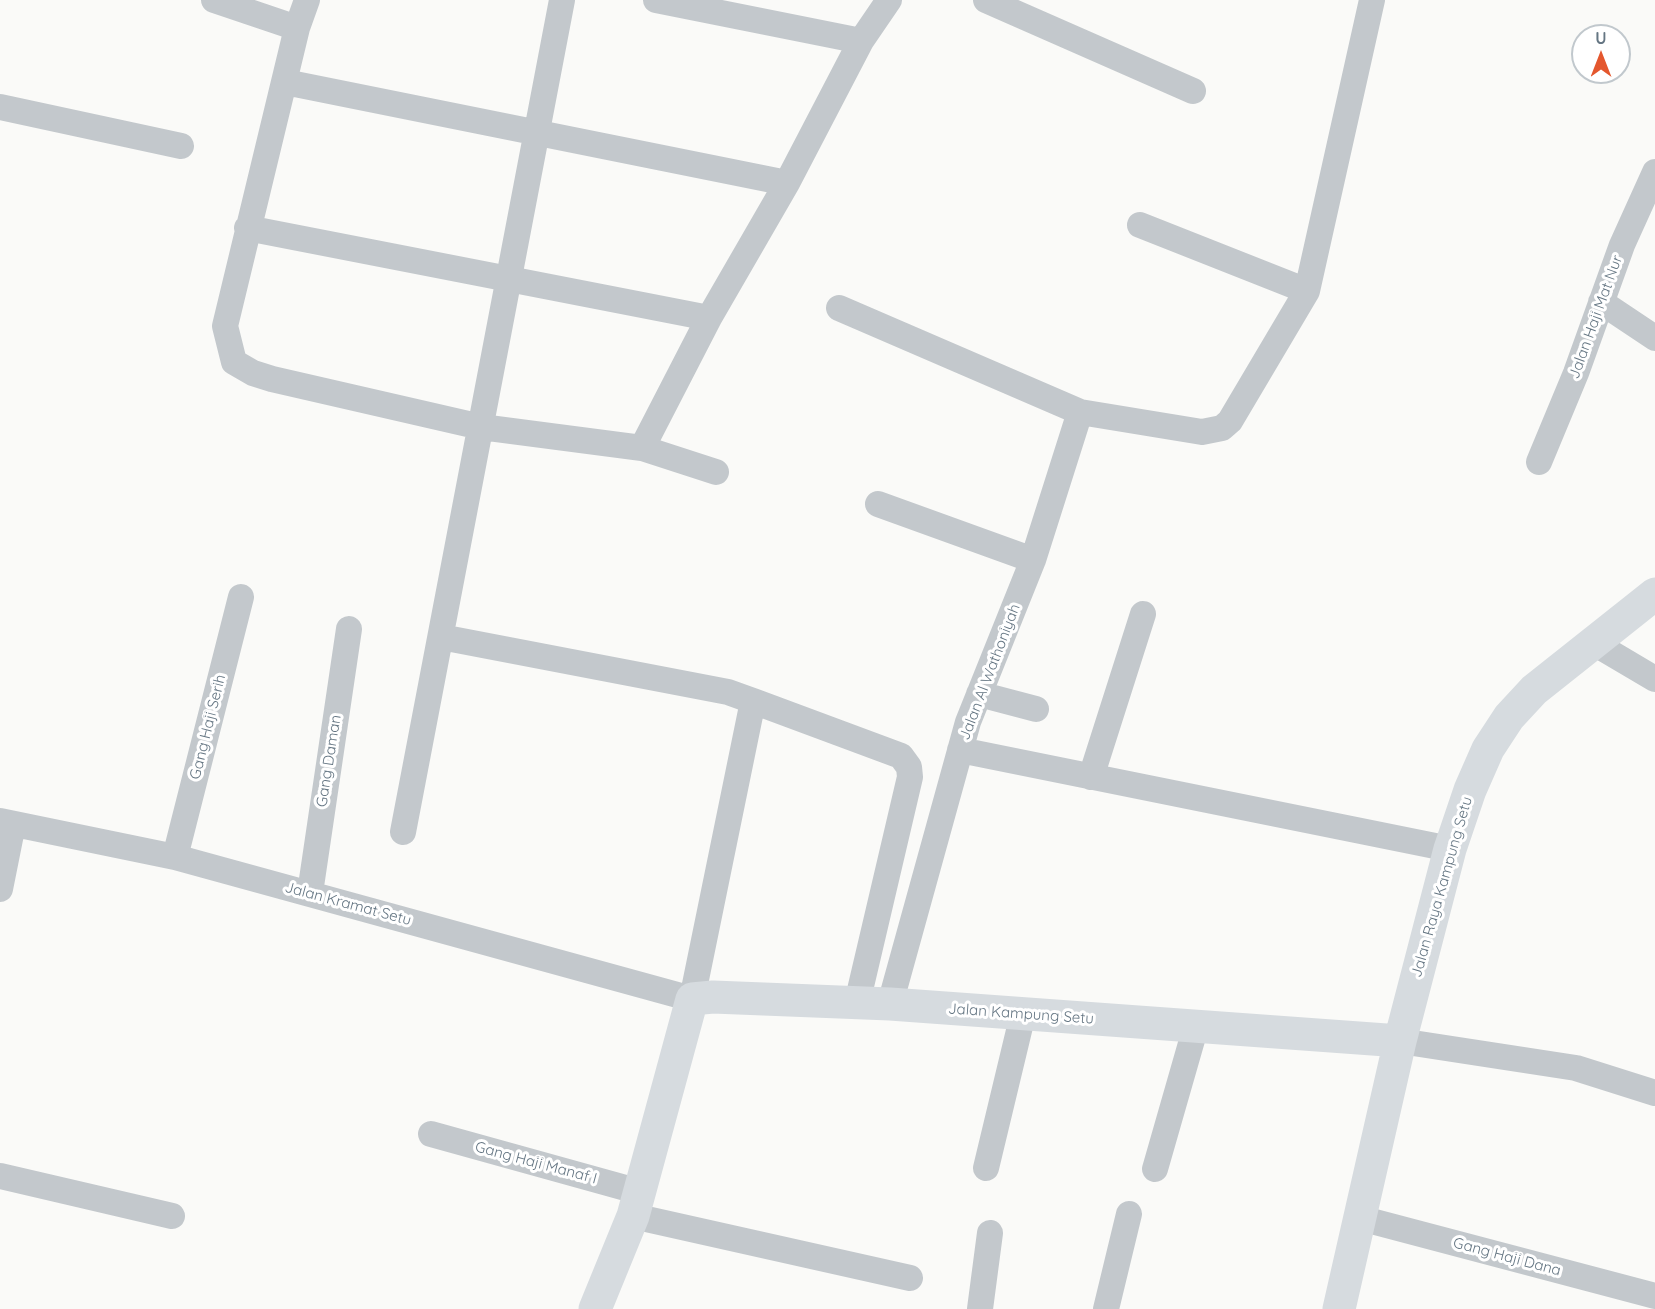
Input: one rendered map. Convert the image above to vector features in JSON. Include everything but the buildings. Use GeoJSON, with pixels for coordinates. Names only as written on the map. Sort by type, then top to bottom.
{"type":"FeatureCollection","features":[{"type":"Feature","properties":{"kind":"street"},"geometry":{"type":"LineString","coordinates":[[214,0],[297,28]]}},
{"type":"Feature","properties":{"kind":"street"},"geometry":{"type":"LineString","coordinates":[[307,0],[297,28],[225,326],[234,362],[253,373],[272,379],[481,427],[642,447],[716,472]]}},
{"type":"Feature","properties":{"kind":"street"},"geometry":{"type":"LineString","coordinates":[[403,832],[562,0]]}},
{"type":"Feature","properties":{"kind":"street"},"geometry":{"type":"LineString","coordinates":[[656,0],[861,41]]}},
{"type":"Feature","properties":{"kind":"street"},"geometry":{"type":"LineString","coordinates":[[642,447],[709,318],[787,183],[861,41],[889,0]]}},
{"type":"Feature","properties":{"kind":"street"},"geometry":{"type":"LineString","coordinates":[[986,0],[1193,91]]}},
{"type":"Feature","properties":{"kind":"street"},"geometry":{"type":"LineString","coordinates":[[839,308],[1080,412],[1202,432],[1222,428],[1230,421],[1307,291],[1372,0]]}},
{"type":"Feature","properties":{"kind":"street"},"geometry":{"type":"LineString","coordinates":[[285,82],[787,183]]}},
{"type":"Feature","properties":{"kind":"street"},"geometry":{"type":"LineString","coordinates":[[0,107],[181,146]]}},
{"type":"Feature","properties":{"kind":"street","name":"Jalan Haji Mat Nur"},"geometry":{"type":"LineString","coordinates":[[1539,462],[1626,235],[1655,172]]}},
{"type":"Feature","properties":{"kind":"street"},"geometry":{"type":"LineString","coordinates":[[1140,225],[1307,291]]}},
{"type":"Feature","properties":{"kind":"street"},"geometry":{"type":"LineString","coordinates":[[247,228],[709,318]]}},
{"type":"Feature","properties":{"kind":"street"},"geometry":{"type":"LineString","coordinates":[[1601,302],[1655,338]]}},
{"type":"Feature","properties":{"kind":"street","name":"Jalan Al Wathoniyah"},"geometry":{"type":"LineString","coordinates":[[890,1004],[960,750],[979,694],[1033,560],[1080,412]]}},
{"type":"Feature","properties":{"kind":"street"},"geometry":{"type":"LineString","coordinates":[[878,504],[1033,560]]}},
{"type":"Feature","properties":{"kind":"street","name":"Jalan Raya Kampung Setu"},"geometry":{"type":"LineString","coordinates":[[1400,1041],[1450,849],[1488,749],[1509,717],[1534,690],[1655,594]]}},
{"type":"Feature","properties":{"kind":"street","name":"Gang Haji Serih"},"geometry":{"type":"LineString","coordinates":[[175,857],[241,597]]}},
{"type":"Feature","properties":{"kind":"street"},"geometry":{"type":"LineString","coordinates":[[1091,777],[1143,614]]}},
{"type":"Feature","properties":{"kind":"street","name":"Gang Daman"},"geometry":{"type":"LineString","coordinates":[[310,893],[349,629]]}},
{"type":"Feature","properties":{"kind":"street"},"geometry":{"type":"LineString","coordinates":[[441,637],[728,692],[902,756],[909,767],[910,777],[857,1003]]}},
{"type":"Feature","properties":{"kind":"street"},"geometry":{"type":"LineString","coordinates":[[1594,643],[1655,679]]}},
{"type":"Feature","properties":{"kind":"street"},"geometry":{"type":"LineString","coordinates":[[979,694],[1036,709]]}},
{"type":"Feature","properties":{"kind":"street"},"geometry":{"type":"LineString","coordinates":[[595,1309],[637,1204],[692,999],[753,701]]}},
{"type":"Feature","properties":{"kind":"street"},"geometry":{"type":"LineString","coordinates":[[960,750],[1450,849]]}},
{"type":"Feature","properties":{"kind":"street"},"geometry":{"type":"LineString","coordinates":[[0,889],[6,822]]}},
{"type":"Feature","properties":{"kind":"street","name":"Jalan Kramat Setu"},"geometry":{"type":"LineString","coordinates":[[6,822],[175,857],[692,999]]}},
{"type":"Feature","properties":{"kind":"street","name":"Jalan Kampung Setu"},"geometry":{"type":"LineString","coordinates":[[692,999],[713,997],[890,1004],[1400,1041]]}},
{"type":"Feature","properties":{"kind":"street"},"geometry":{"type":"LineString","coordinates":[[986,1168],[1023,1014]]}},
{"type":"Feature","properties":{"kind":"street"},"geometry":{"type":"LineString","coordinates":[[1155,1169],[1196,1026]]}},
{"type":"Feature","properties":{"kind":"street"},"geometry":{"type":"LineString","coordinates":[[1339,1309],[1400,1041],[1576,1068],[1655,1093]]}},
{"type":"Feature","properties":{"kind":"street","name":"Gang Haji Manaf I"},"geometry":{"type":"LineString","coordinates":[[431,1134],[637,1204],[910,1278]]}},
{"type":"Feature","properties":{"kind":"street"},"geometry":{"type":"LineString","coordinates":[[0,1176],[172,1216]]}},
{"type":"Feature","properties":{"kind":"street"},"geometry":{"type":"LineString","coordinates":[[1106,1309],[1129,1215]]}},
{"type":"Feature","properties":{"kind":"street","name":"Gang Haji Dana"},"geometry":{"type":"LineString","coordinates":[[1360,1218],[1655,1296]]}},
{"type":"Feature","properties":{"kind":"street"},"geometry":{"type":"LineString","coordinates":[[980,1309],[990,1233]]}}]}
